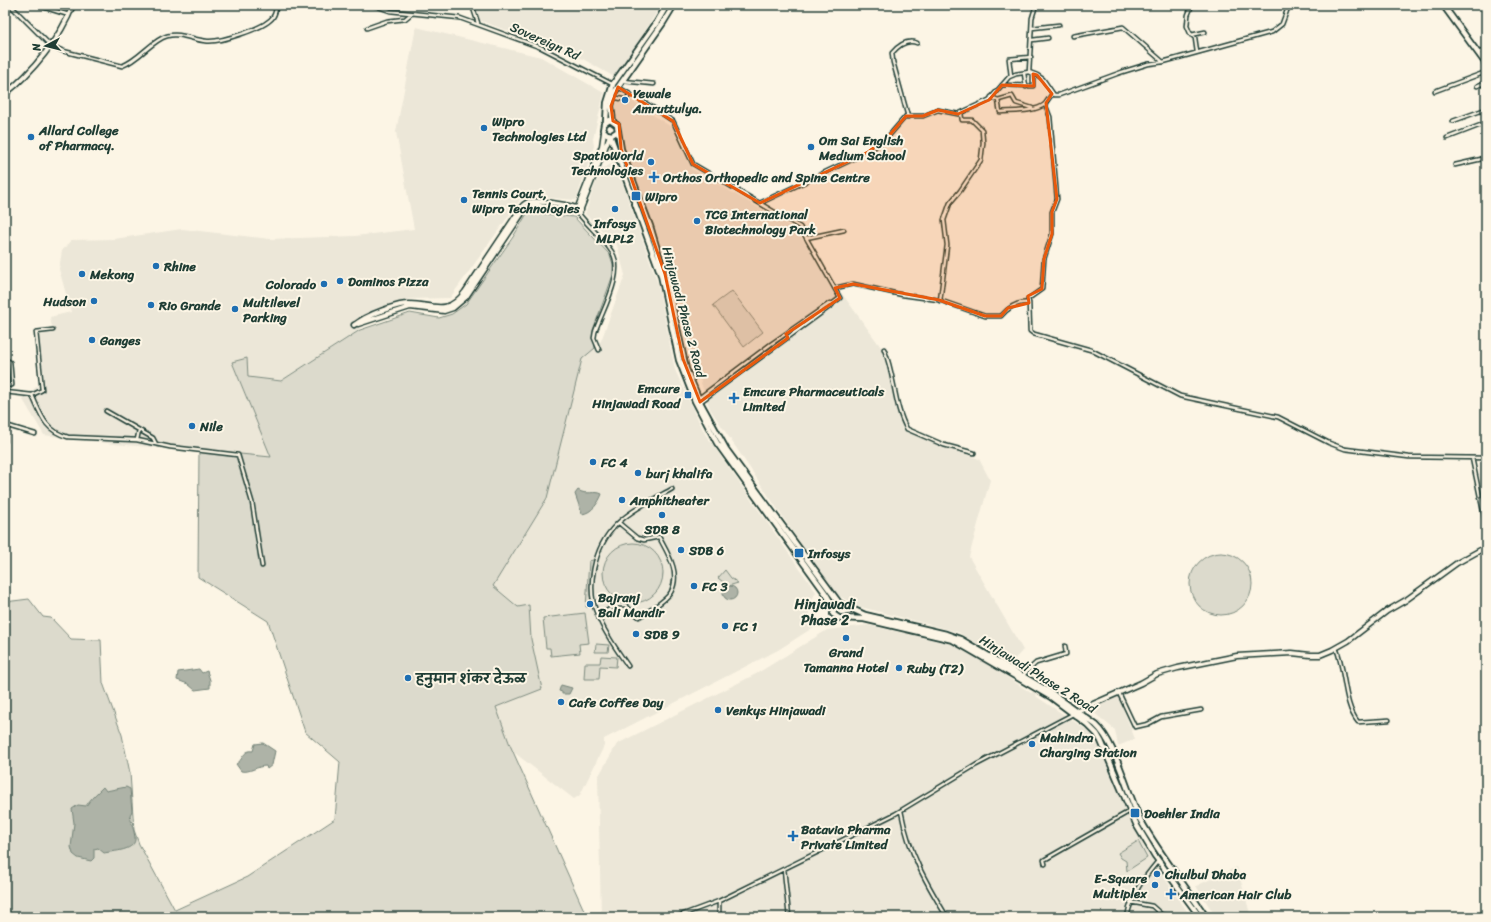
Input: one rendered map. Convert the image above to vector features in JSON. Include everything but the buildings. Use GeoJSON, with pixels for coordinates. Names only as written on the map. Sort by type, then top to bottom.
{"type":"FeatureCollection","features":[{"type":"Feature","properties":{"kind":"main road"},"geometry":{"type":"LineString","coordinates":[[667,5],[616,86],[607,103],[606,122],[603,126],[604,132],[610,135],[618,131],[611,106],[616,86],[622,81],[667,19],[674,5]]}},
{"type":"Feature","properties":{"kind":"main road"},"geometry":{"type":"LineString","coordinates":[[1443,5],[1486,64]]}},
{"type":"Feature","properties":{"kind":"main road"},"geometry":{"type":"LineString","coordinates":[[606,122],[614,121]]}},
{"type":"Feature","properties":{"kind":"main road","name":"Hinjawadi Phase 2 Road"},"geometry":{"type":"LineString","coordinates":[[618,131],[621,148],[665,274],[683,359],[697,402]]}},
{"type":"Feature","properties":{"kind":"main road","name":"Hinjawadi Phase 2 Road"},"geometry":{"type":"LineString","coordinates":[[610,135],[661,275],[682,370],[697,402],[720,441],[826,594],[834,608]]}},
{"type":"Feature","properties":{"kind":"main road","name":"Hinjawadi Phase 2 Road"},"geometry":{"type":"LineString","coordinates":[[789,540],[840,604]]}},
{"type":"Feature","properties":{"kind":"main road"},"geometry":{"type":"LineString","coordinates":[[840,604],[846,607],[847,613],[844,617],[840,618],[835,617],[833,612],[834,608],[840,604]]}},
{"type":"Feature","properties":{"kind":"main road","name":"Hinjawadi Phase 2 Road"},"geometry":{"type":"LineString","coordinates":[[846,607],[865,615],[946,634],[1022,676],[1078,710],[1096,724],[1106,736],[1135,808],[1160,853],[1206,917]]}},
{"type":"Feature","properties":{"kind":"main road","name":"Hinjawadi Phase 2 Road"},"geometry":{"type":"LineString","coordinates":[[844,617],[864,618],[962,642],[1051,698],[1093,729],[1099,737],[1130,811],[1159,860],[1200,917]]}},
{"type":"Feature","properties":{"kind":"main road"},"geometry":{"type":"LineString","coordinates":[[1130,811],[1135,808]]}},
{"type":"Feature","properties":{"kind":"street"},"geometry":{"type":"LineString","coordinates":[[10,5],[50,45],[62,51],[122,66],[131,62],[168,35],[177,35],[206,42],[217,42],[236,35],[270,20],[274,17],[276,5]]}},
{"type":"Feature","properties":{"kind":"street"},"geometry":{"type":"LineString","coordinates":[[5,94],[22,80],[50,45],[69,15],[73,5]]}},
{"type":"Feature","properties":{"kind":"street","name":"Sovereign Rd"},"geometry":{"type":"LineString","coordinates":[[373,5],[390,11],[460,18],[478,24],[542,48],[652,106],[673,121],[693,164],[800,227],[835,288]]}},
{"type":"Feature","properties":{"kind":"street"},"geometry":{"type":"LineString","coordinates":[[472,5],[478,24]]}},
{"type":"Feature","properties":{"kind":"street"},"geometry":{"type":"LineString","coordinates":[[1002,85],[1033,86],[1031,73],[1032,14],[1036,5]]}},
{"type":"Feature","properties":{"kind":"street"},"geometry":{"type":"LineString","coordinates":[[1192,5],[1187,19],[1188,30],[1195,38],[1197,52]]}},
{"type":"Feature","properties":{"kind":"street"},"geometry":{"type":"LineString","coordinates":[[1052,94],[1059,95],[1148,64],[1163,62],[1272,32],[1282,24],[1289,5]]}},
{"type":"Feature","properties":{"kind":"street"},"geometry":{"type":"LineString","coordinates":[[43,6],[69,15]]}},
{"type":"Feature","properties":{"kind":"street"},"geometry":{"type":"LineString","coordinates":[[368,28],[388,21],[405,19],[411,13]]}},
{"type":"Feature","properties":{"kind":"street"},"geometry":{"type":"LineString","coordinates":[[1032,28],[1059,25]]}},
{"type":"Feature","properties":{"kind":"street"},"geometry":{"type":"LineString","coordinates":[[1073,36],[1122,26],[1163,62]]}},
{"type":"Feature","properties":{"kind":"street"},"geometry":{"type":"LineString","coordinates":[[1191,35],[1205,32]]}},
{"type":"Feature","properties":{"kind":"street"},"geometry":{"type":"LineString","coordinates":[[1032,40],[1048,38]]}},
{"type":"Feature","properties":{"kind":"street"},"geometry":{"type":"LineString","coordinates":[[908,118],[892,54],[903,44],[912,41],[917,43]]}},
{"type":"Feature","properties":{"kind":"street"},"geometry":{"type":"LineString","coordinates":[[1478,53],[1486,50]]}},
{"type":"Feature","properties":{"kind":"street"},"geometry":{"type":"LineString","coordinates":[[1011,76],[1009,59],[1031,57]]}},
{"type":"Feature","properties":{"kind":"street"},"geometry":{"type":"LineString","coordinates":[[1435,91],[1486,72]]}},
{"type":"Feature","properties":{"kind":"street"},"geometry":{"type":"LineString","coordinates":[[1024,73],[1026,86]]}},
{"type":"Feature","properties":{"kind":"street"},"geometry":{"type":"LineString","coordinates":[[760,203],[868,152],[887,138],[906,116],[908,118],[923,116],[938,110],[958,114],[991,97],[1011,76],[1031,73],[1043,79],[1052,94]]}},
{"type":"Feature","properties":{"kind":"street"},"geometry":{"type":"LineString","coordinates":[[622,81],[654,84]]}},
{"type":"Feature","properties":{"kind":"street"},"geometry":{"type":"LineString","coordinates":[[1477,86],[1486,82]]}},
{"type":"Feature","properties":{"kind":"street"},"geometry":{"type":"LineString","coordinates":[[998,100],[1000,112],[1024,111],[1040,107],[1045,104],[1052,94]]}},
{"type":"Feature","properties":{"kind":"street"},"geometry":{"type":"LineString","coordinates":[[613,96],[626,100],[628,98]]}},
{"type":"Feature","properties":{"kind":"street"},"geometry":{"type":"LineString","coordinates":[[991,97],[998,100],[1012,96],[1016,104],[1033,108]]}},
{"type":"Feature","properties":{"kind":"street"},"geometry":{"type":"LineString","coordinates":[[1045,104],[1050,117],[1057,200],[1052,212],[1052,234],[1044,258],[1043,286],[1039,292],[1028,299],[1030,331],[1034,334],[1091,350],[1180,396],[1278,417],[1329,444],[1345,449],[1409,457],[1486,458]]}},
{"type":"Feature","properties":{"kind":"street"},"geometry":{"type":"LineString","coordinates":[[1454,121],[1486,109]]}},
{"type":"Feature","properties":{"kind":"street"},"geometry":{"type":"LineString","coordinates":[[940,301],[947,245],[944,220],[950,203],[970,178],[981,160],[982,154],[982,130],[972,120],[962,120],[960,113]]}},
{"type":"Feature","properties":{"kind":"street"},"geometry":{"type":"LineString","coordinates":[[1447,138],[1486,123]]}},
{"type":"Feature","properties":{"kind":"street"},"geometry":{"type":"LineString","coordinates":[[579,211],[602,146],[604,132]]}},
{"type":"Feature","properties":{"kind":"street"},"geometry":{"type":"LineString","coordinates":[[579,211],[610,135]]}},
{"type":"Feature","properties":{"kind":"street"},"geometry":{"type":"LineString","coordinates":[[604,150],[609,148],[616,150]]}},
{"type":"Feature","properties":{"kind":"street"},"geometry":{"type":"LineString","coordinates":[[1455,165],[1486,158]]}},
{"type":"Feature","properties":{"kind":"street"},"geometry":{"type":"LineString","coordinates":[[356,324],[363,323],[380,314],[413,307],[444,311],[460,303],[466,297],[523,210],[530,206],[579,211],[608,248],[614,260],[614,280],[595,332],[594,338],[599,350]]}},
{"type":"Feature","properties":{"kind":"street"},"geometry":{"type":"LineString","coordinates":[[806,238],[844,230]]}},
{"type":"Feature","properties":{"kind":"street"},"geometry":{"type":"LineString","coordinates":[[697,402],[788,338],[840,298],[835,288],[853,284],[940,301],[985,316],[1001,316],[1008,308],[1024,302],[1029,303]]}},
{"type":"Feature","properties":{"kind":"street"},"geometry":{"type":"LineString","coordinates":[[697,402],[786,334],[830,303],[831,304]]}},
{"type":"Feature","properties":{"kind":"street"},"geometry":{"type":"LineString","coordinates":[[5,392],[32,395],[42,390],[36,332],[53,330]]}},
{"type":"Feature","properties":{"kind":"street"},"geometry":{"type":"LineString","coordinates":[[786,334],[788,338]]}},
{"type":"Feature","properties":{"kind":"street"},"geometry":{"type":"LineString","coordinates":[[884,350],[892,371],[900,414],[907,429],[944,445],[974,453]]}},
{"type":"Feature","properties":{"kind":"street"},"geometry":{"type":"LineString","coordinates":[[5,359],[10,362],[12,385],[5,386]]}},
{"type":"Feature","properties":{"kind":"street"},"geometry":{"type":"LineString","coordinates":[[32,395],[45,423],[51,430],[59,435],[68,437],[137,440],[222,454],[238,455],[252,502],[262,566]]}},
{"type":"Feature","properties":{"kind":"street"},"geometry":{"type":"LineString","coordinates":[[106,411],[152,438],[156,444]]}},
{"type":"Feature","properties":{"kind":"street"},"geometry":{"type":"LineString","coordinates":[[5,425],[35,434]]}},
{"type":"Feature","properties":{"kind":"street"},"geometry":{"type":"LineString","coordinates":[[137,440],[139,430]]}},
{"type":"Feature","properties":{"kind":"street"},"geometry":{"type":"LineString","coordinates":[[5,436],[5,441]]}},
{"type":"Feature","properties":{"kind":"street"},"geometry":{"type":"LineString","coordinates":[[1472,458],[1486,525]]}},
{"type":"Feature","properties":{"kind":"street"},"geometry":{"type":"LineString","coordinates":[[628,666],[598,616],[593,603],[592,585],[595,564],[602,546],[619,523],[672,489]]}},
{"type":"Feature","properties":{"kind":"street"},"geometry":{"type":"LineString","coordinates":[[598,616],[617,606],[625,605],[638,617],[670,593],[674,582],[675,570],[659,537],[644,540],[637,538],[619,523]]}},
{"type":"Feature","properties":{"kind":"street"},"geometry":{"type":"LineString","coordinates":[[676,917],[719,901],[901,811],[976,765],[1078,710],[1157,674],[1219,658],[1292,653],[1310,656],[1320,655],[1348,641],[1457,563],[1486,547]]}},
{"type":"Feature","properties":{"kind":"street"},"geometry":{"type":"LineString","coordinates":[[1022,676],[1036,662],[1066,654],[1065,646]]}},
{"type":"Feature","properties":{"kind":"street"},"geometry":{"type":"LineString","coordinates":[[1336,647],[1340,657],[1349,702],[1355,719],[1358,722],[1389,720]]}},
{"type":"Feature","properties":{"kind":"street"},"geometry":{"type":"LineString","coordinates":[[1118,693],[1135,727],[1148,724],[1161,717],[1201,710]]}},
{"type":"Feature","properties":{"kind":"street"},"geometry":{"type":"LineString","coordinates":[[901,811],[912,852],[922,876],[947,917]]}},
{"type":"Feature","properties":{"kind":"street"},"geometry":{"type":"LineString","coordinates":[[1045,864],[1044,860],[1130,811]]}},
{"type":"Feature","properties":{"kind":"street"},"geometry":{"type":"LineString","coordinates":[[1127,917],[1130,902],[1135,891],[1159,860]]}},
{"type":"Feature","properties":{"kind":"street"},"geometry":{"type":"LineString","coordinates":[[784,869],[789,917]]}},
{"type":"Feature","properties":{"kind":"street"},"geometry":{"type":"LineString","coordinates":[[719,901],[719,917]]}},
{"type":"Feature","properties":{"kind":"street"},"geometry":{"type":"LineString","coordinates":[[1130,902],[1152,906],[1162,915],[1173,917]]}},
{"type":"Feature","properties":{"kind":"highlighted area"},"geometry":{"type":"Polygon","coordinates":[[[1033,74],[1037,75],[1052,94],[1046,103],[1057,199],[1052,212],[1052,234],[1044,259],[1042,289],[1028,296],[1029,303],[1008,308],[1001,316],[985,316],[939,300],[853,284],[835,288],[840,298],[786,334],[788,338],[700,402],[683,359],[665,274],[621,149],[619,124],[613,121],[611,106],[618,87],[673,121],[693,164],[760,203],[868,152],[887,138],[906,116],[923,116],[938,110],[958,114],[989,100],[1002,85],[1034,86],[1033,74]]]}},
{"type":"Feature","properties":{"kind":"shaded area"},"geometry":{"type":"Polygon","coordinates":[[[470,5],[661,5],[616,78],[583,59],[476,19],[470,5]]]}},
{"type":"Feature","properties":{"kind":"shaded area"},"geometry":{"type":"Polygon","coordinates":[[[416,27],[541,57],[604,93],[593,139],[594,146],[576,200],[527,196],[520,200],[450,298],[409,299],[358,318],[360,330],[281,381],[248,377],[232,362],[271,457],[114,444],[44,435],[22,398],[39,385],[34,331],[52,327],[50,317],[71,312],[59,269],[62,251],[71,240],[114,239],[182,229],[270,239],[355,236],[414,229],[396,132],[416,27]]]}},
{"type":"Feature","properties":{"kind":"shaded area"},"geometry":{"type":"Polygon","coordinates":[[[618,92],[673,128],[692,169],[795,229],[883,350],[909,432],[979,459],[990,480],[969,557],[1023,650],[1010,664],[958,632],[857,606],[834,593],[710,409],[687,342],[676,290],[627,160],[614,107],[618,92]]]}},
{"type":"Feature","properties":{"kind":"shaded area"},"geometry":{"type":"Polygon","coordinates":[[[615,162],[658,284],[675,370],[705,434],[816,592],[809,605],[809,614],[814,627],[778,650],[604,739],[604,746],[580,795],[574,799],[511,750],[486,681],[472,621],[580,358],[601,341],[625,275],[617,245],[585,214],[600,170],[615,162]]]}},
{"type":"Feature","properties":{"kind":"shaded area"},"geometry":{"type":"Polygon","coordinates":[[[528,212],[574,217],[610,255],[613,264],[613,275],[593,330],[595,348],[582,359],[547,498],[493,586],[518,607],[529,605],[531,639],[542,689],[496,707],[510,745],[587,917],[5,917],[5,602],[29,599],[43,617],[51,618],[71,639],[101,640],[103,683],[122,735],[130,773],[134,830],[139,844],[175,910],[247,877],[335,819],[340,762],[305,732],[268,621],[198,577],[199,450],[271,457],[232,362],[247,358],[248,377],[281,381],[360,330],[410,313],[439,318],[452,314],[466,304],[513,237],[528,212]]]}},
{"type":"Feature","properties":{"kind":"shaded area"},"geometry":{"type":"Polygon","coordinates":[[[732,291],[763,332],[744,347],[713,305],[732,291]]]}},
{"type":"Feature","properties":{"kind":"shaded area"},"geometry":{"type":"Polygon","coordinates":[[[578,490],[584,493],[602,494],[595,507],[589,512],[582,514],[575,494],[578,490]]]}},
{"type":"Feature","properties":{"kind":"shaded area"},"geometry":{"type":"Polygon","coordinates":[[[633,543],[650,548],[658,556],[663,573],[658,590],[650,598],[633,603],[616,598],[608,590],[603,573],[608,556],[616,548],[633,543]]]}},
{"type":"Feature","properties":{"kind":"shaded area"},"geometry":{"type":"Polygon","coordinates":[[[1221,553],[1233,556],[1243,562],[1249,572],[1252,584],[1249,596],[1243,606],[1233,612],[1221,615],[1209,612],[1199,606],[1193,596],[1190,584],[1193,572],[1199,562],[1209,556],[1221,553]]]}},
{"type":"Feature","properties":{"kind":"shaded area"},"geometry":{"type":"Polygon","coordinates":[[[597,559],[593,584],[595,606],[586,607],[589,561],[597,559]]]}},
{"type":"Feature","properties":{"kind":"shaded area"},"geometry":{"type":"Polygon","coordinates":[[[725,570],[731,578],[738,583],[728,586],[718,578],[725,570]]]}},
{"type":"Feature","properties":{"kind":"shaded area"},"geometry":{"type":"Polygon","coordinates":[[[730,586],[735,588],[737,593],[735,598],[730,600],[725,598],[723,593],[725,588],[730,586]]]}},
{"type":"Feature","properties":{"kind":"shaded area"},"geometry":{"type":"Polygon","coordinates":[[[585,613],[589,643],[579,644],[580,653],[551,656],[550,648],[546,648],[543,618],[585,613]]]}},
{"type":"Feature","properties":{"kind":"shaded area"},"geometry":{"type":"Polygon","coordinates":[[[868,625],[961,646],[1031,693],[1034,691],[1037,697],[1099,738],[1145,849],[1191,917],[601,917],[598,777],[617,744],[756,674],[827,630],[868,625]]]}},
{"type":"Feature","properties":{"kind":"shaded area"},"geometry":{"type":"Polygon","coordinates":[[[596,644],[609,645],[608,652],[595,652],[596,644]]]}},
{"type":"Feature","properties":{"kind":"shaded area"},"geometry":{"type":"Polygon","coordinates":[[[601,656],[617,657],[616,667],[600,666],[599,679],[584,679],[585,663],[600,663],[601,656]]]}},
{"type":"Feature","properties":{"kind":"shaded area"},"geometry":{"type":"Polygon","coordinates":[[[199,669],[202,673],[207,671],[210,680],[210,688],[195,690],[188,684],[177,680],[178,672],[199,669]]]}},
{"type":"Feature","properties":{"kind":"shaded area"},"geometry":{"type":"Polygon","coordinates":[[[561,685],[572,688],[569,694],[562,694],[562,692],[559,691],[561,685]]]}},
{"type":"Feature","properties":{"kind":"shaded area"},"geometry":{"type":"Polygon","coordinates":[[[1117,694],[1135,739],[1118,746],[1115,730],[1087,707],[1117,694]]]}},
{"type":"Feature","properties":{"kind":"shaded area"},"geometry":{"type":"Polygon","coordinates":[[[263,743],[275,751],[272,765],[267,769],[266,766],[241,771],[236,764],[245,753],[253,751],[255,744],[263,743]]]}},
{"type":"Feature","properties":{"kind":"shaded area"},"geometry":{"type":"Polygon","coordinates":[[[103,787],[106,791],[126,787],[130,789],[132,811],[130,815],[135,834],[135,842],[124,850],[104,853],[98,848],[94,849],[94,858],[91,861],[78,858],[73,854],[71,847],[74,823],[72,809],[78,805],[86,806],[103,787]]]}},
{"type":"Feature","properties":{"kind":"shaded area"},"geometry":{"type":"Polygon","coordinates":[[[1138,841],[1147,858],[1127,871],[1126,861],[1121,858],[1118,853],[1138,841]]]}},
{"type":"Feature","properties":{"kind":"shaded area"},"geometry":{"type":"Polygon","coordinates":[[[1237,867],[1251,917],[1216,917],[1196,886],[1237,867]]]}},
{"type":"Feature","properties":{"kind":"place","name":"Yewale Amruttulya."},"geometry":{"type":"Point","coordinates":[625,100]}},
{"type":"Feature","properties":{"kind":"place","name":"Wipro Technologies Ltd"},"geometry":{"type":"Point","coordinates":[484,128]}},
{"type":"Feature","properties":{"kind":"place","name":"Allard College of Pharmacy."},"geometry":{"type":"Point","coordinates":[31,137]}},
{"type":"Feature","properties":{"kind":"place","name":"Om Sai English Medium School"},"geometry":{"type":"Point","coordinates":[811,147]}},
{"type":"Feature","properties":{"kind":"place","name":"SpatioWorld Technologies"},"geometry":{"type":"Point","coordinates":[651,162]}},
{"type":"Feature","properties":{"kind":"place","name":"Orthos Orthopedic and Spine Centre"},"geometry":{"type":"Point","coordinates":[654,177]}},
{"type":"Feature","properties":{"kind":"place","name":"Wipro"},"geometry":{"type":"Point","coordinates":[636,196]}},
{"type":"Feature","properties":{"kind":"place","name":"Tennis Court, Wipro Technologies"},"geometry":{"type":"Point","coordinates":[464,200]}},
{"type":"Feature","properties":{"kind":"place","name":"Infosys MLPL2"},"geometry":{"type":"Point","coordinates":[615,209]}},
{"type":"Feature","properties":{"kind":"place","name":"TCG International Biotechnology Park"},"geometry":{"type":"Point","coordinates":[697,221]}},
{"type":"Feature","properties":{"kind":"place","name":"Rhine"},"geometry":{"type":"Point","coordinates":[156,266]}},
{"type":"Feature","properties":{"kind":"place","name":"Mekong"},"geometry":{"type":"Point","coordinates":[82,274]}},
{"type":"Feature","properties":{"kind":"place","name":"Dominos Pizza"},"geometry":{"type":"Point","coordinates":[340,281]}},
{"type":"Feature","properties":{"kind":"place","name":"Colorado"},"geometry":{"type":"Point","coordinates":[324,284]}},
{"type":"Feature","properties":{"kind":"place","name":"Hudson"},"geometry":{"type":"Point","coordinates":[94,301]}},
{"type":"Feature","properties":{"kind":"place","name":"Rio Grande"},"geometry":{"type":"Point","coordinates":[151,305]}},
{"type":"Feature","properties":{"kind":"place","name":"Multilevel Parking"},"geometry":{"type":"Point","coordinates":[235,309]}},
{"type":"Feature","properties":{"kind":"place","name":"Ganges"},"geometry":{"type":"Point","coordinates":[92,340]}},
{"type":"Feature","properties":{"kind":"place","name":"Emcure Hinjawadi Road"},"geometry":{"type":"Point","coordinates":[688,395]}},
{"type":"Feature","properties":{"kind":"place","name":"Emcure Pharmaceuticals Limited"},"geometry":{"type":"Point","coordinates":[734,398]}},
{"type":"Feature","properties":{"kind":"place","name":"Nile"},"geometry":{"type":"Point","coordinates":[192,426]}},
{"type":"Feature","properties":{"kind":"place","name":"FC 4"},"geometry":{"type":"Point","coordinates":[593,462]}},
{"type":"Feature","properties":{"kind":"place","name":"burj khalifa"},"geometry":{"type":"Point","coordinates":[638,473]}},
{"type":"Feature","properties":{"kind":"place","name":"Amphitheater"},"geometry":{"type":"Point","coordinates":[622,500]}},
{"type":"Feature","properties":{"kind":"place","name":"SDB 8"},"geometry":{"type":"Point","coordinates":[662,515]}},
{"type":"Feature","properties":{"kind":"place","name":"SDB 6"},"geometry":{"type":"Point","coordinates":[681,550]}},
{"type":"Feature","properties":{"kind":"place","name":"Infosys"},"geometry":{"type":"Point","coordinates":[799,553]}},
{"type":"Feature","properties":{"kind":"place","name":"FC 3"},"geometry":{"type":"Point","coordinates":[694,586]}},
{"type":"Feature","properties":{"kind":"place","name":"Bajranj Bali Mandir"},"geometry":{"type":"Point","coordinates":[590,604]}},
{"type":"Feature","properties":{"kind":"place","name":"FC 1"},"geometry":{"type":"Point","coordinates":[725,626]}},
{"type":"Feature","properties":{"kind":"place","name":"SDB 9"},"geometry":{"type":"Point","coordinates":[636,634]}},
{"type":"Feature","properties":{"kind":"place","name":"Grand Tamanna Hotel"},"geometry":{"type":"Point","coordinates":[846,638]}},
{"type":"Feature","properties":{"kind":"place","name":"Ruby (T2)"},"geometry":{"type":"Point","coordinates":[899,668]}},
{"type":"Feature","properties":{"kind":"place","name":"हनुमान शंकर देऊळ"},"geometry":{"type":"Point","coordinates":[408,678]}},
{"type":"Feature","properties":{"kind":"place","name":"Cafe Coffee Day"},"geometry":{"type":"Point","coordinates":[561,702]}},
{"type":"Feature","properties":{"kind":"place","name":"Venkys Hinjawadi"},"geometry":{"type":"Point","coordinates":[718,710]}},
{"type":"Feature","properties":{"kind":"place","name":"Mahindra Charging Station"},"geometry":{"type":"Point","coordinates":[1032,744]}},
{"type":"Feature","properties":{"kind":"place","name":"Doehler India"},"geometry":{"type":"Point","coordinates":[1135,813]}},
{"type":"Feature","properties":{"kind":"place","name":"Batavia Pharma Private Limited"},"geometry":{"type":"Point","coordinates":[793,836]}},
{"type":"Feature","properties":{"kind":"place","name":"Chulbul Dhaba"},"geometry":{"type":"Point","coordinates":[1157,874]}},
{"type":"Feature","properties":{"kind":"place","name":"E-Square Multiplex"},"geometry":{"type":"Point","coordinates":[1155,885]}},
{"type":"Feature","properties":{"kind":"place","name":"American Hair Club"},"geometry":{"type":"Point","coordinates":[1171,894]}},
{"type":"Feature","properties":{"kind":"district","name":"Hinjawadi Phase 2"},"geometry":{"type":"Point","coordinates":[825,612]}}]}
